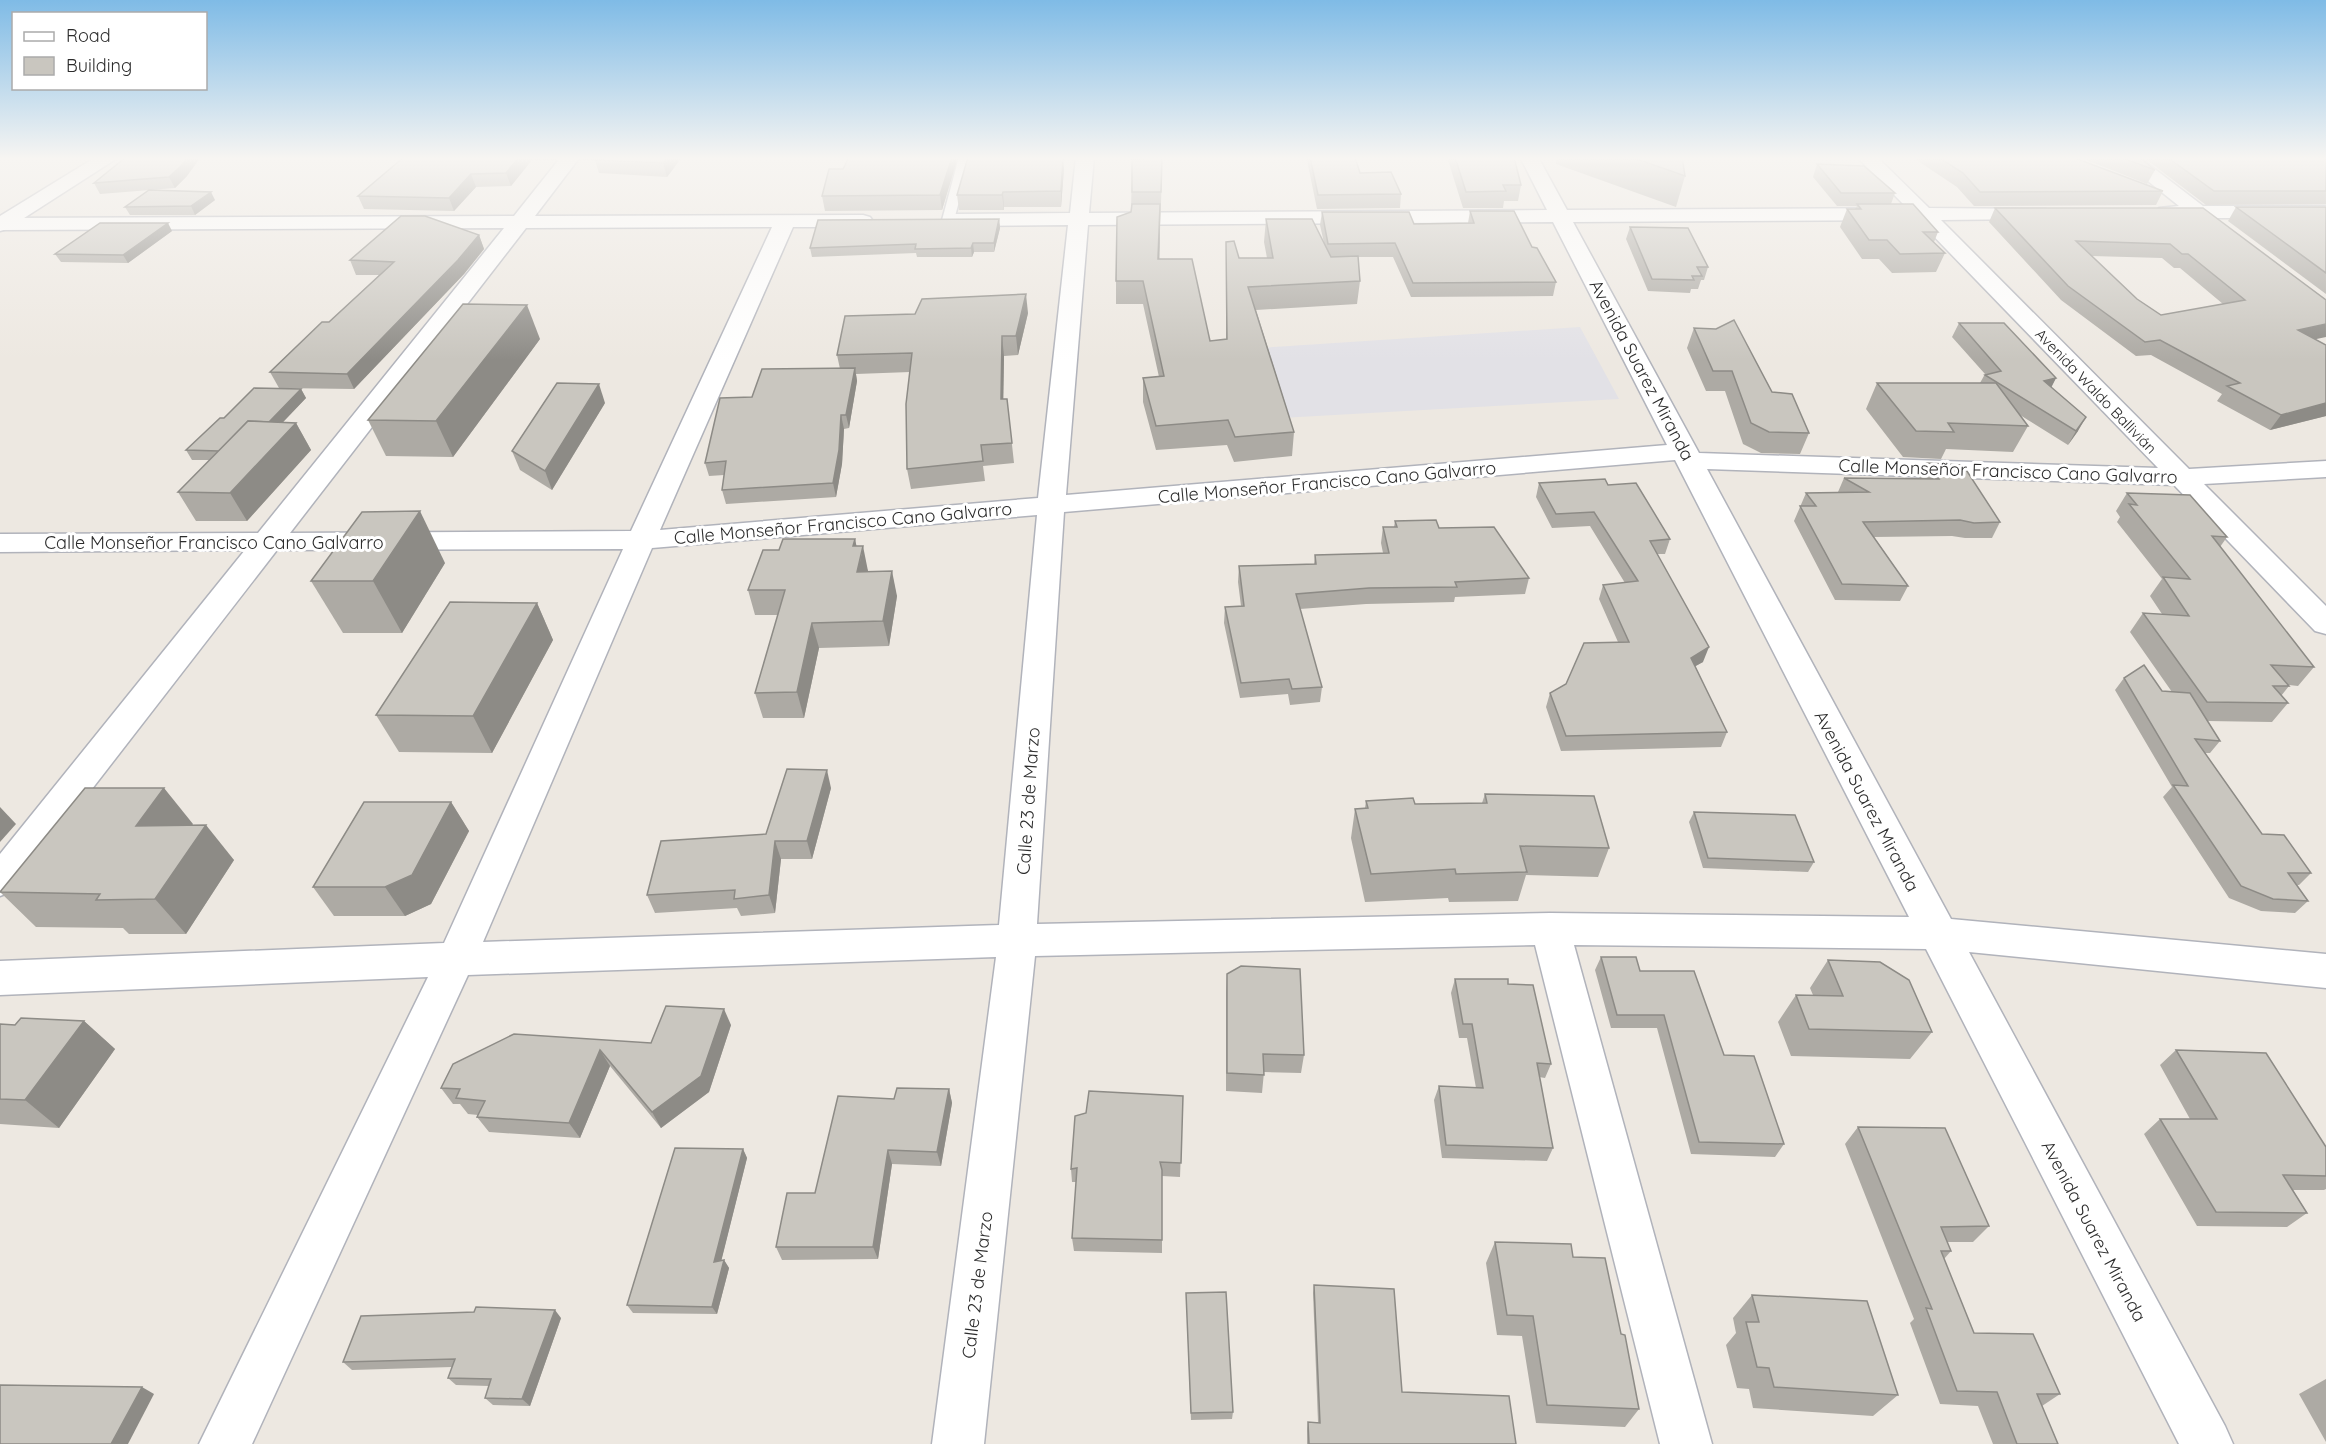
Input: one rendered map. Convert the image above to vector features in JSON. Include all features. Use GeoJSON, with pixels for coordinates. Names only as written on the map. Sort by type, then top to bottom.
{"type":"FeatureCollection","features":[{"type":"Feature","properties":{"kind":"street"},"geometry":{"type":"LineString","coordinates":[[0,225],[159,224]]}},
{"type":"Feature","properties":{"kind":"street"},"geometry":{"type":"LineString","coordinates":[[0,881],[518,224]]}},
{"type":"Feature","properties":{"kind":"street"},"geometry":{"type":"LineString","coordinates":[[225,1444],[456,959],[641,540],[784,224]]}},
{"type":"Feature","properties":{"kind":"street","name":"Calle 23 de Marzo"},"geometry":{"type":"LineString","coordinates":[[958,1444],[1017,940],[1051,506],[1080,224]]}},
{"type":"Feature","properties":{"kind":"street","name":"Avenida Suarez Miranda"},"geometry":{"type":"LineString","coordinates":[[1564,224],[2207,1444]]}},
{"type":"Feature","properties":{"kind":"street","name":"Avenida Waldo Ballivián"},"geometry":{"type":"LineString","coordinates":[[1934,224],[2326,624]]}},
{"type":"Feature","properties":{"kind":"street"},"geometry":{"type":"LineString","coordinates":[[2215,224],[2226,233]]}},
{"type":"Feature","properties":{"kind":"street","name":"Calle Monseñor Francisco Cano Galvarro"},"geometry":{"type":"LineString","coordinates":[[0,543],[641,540],[1687,456],[2180,477],[2326,469]]}},
{"type":"Feature","properties":{"kind":"street"},"geometry":{"type":"LineString","coordinates":[[1550,929],[1686,1444]]}},
{"type":"Feature","properties":{"kind":"street"},"geometry":{"type":"LineString","coordinates":[[0,978],[456,959],[1017,940],[1550,929],[1936,933],[2326,970]]}},
{"type":"Feature","properties":{"kind":"shaded area"},"geometry":{"type":"Polygon","coordinates":[[[1580,327],[1619,399],[1281,418],[1259,348],[1580,327]]]}},
{"type":"Feature","properties":{"kind":"building"},"geometry":{"type":"Polygon","coordinates":[[[98,224],[166,224],[123,255],[55,254],[98,224]]]}},
{"type":"Feature","properties":{"kind":"building"},"geometry":{"type":"Polygon","coordinates":[[[391,224],[449,224],[479,235],[458,260],[347,374],[270,372],[322,322],[329,322],[394,262],[350,260],[391,224]]]}},
{"type":"Feature","properties":{"kind":"building"},"geometry":{"type":"Polygon","coordinates":[[[817,224],[998,224],[994,243],[973,243],[971,248],[915,249],[916,244],[810,248],[817,224]]]}},
{"type":"Feature","properties":{"kind":"building"},"geometry":{"type":"Polygon","coordinates":[[[1117,224],[1159,224],[1158,259],[1192,259],[1210,341],[1227,339],[1226,242],[1234,241],[1239,258],[1273,258],[1267,224],[1315,224],[1331,257],[1358,256],[1360,281],[1248,287],[1294,432],[1235,437],[1228,420],[1156,426],[1143,378],[1164,376],[1143,281],[1116,281],[1117,224]]]}},
{"type":"Feature","properties":{"kind":"building"},"geometry":{"type":"Polygon","coordinates":[[[1324,224],[1521,224],[1532,247],[1537,248],[1556,282],[1413,283],[1395,243],[1328,244],[1324,224]]]}},
{"type":"Feature","properties":{"kind":"building"},"geometry":{"type":"Polygon","coordinates":[[[1858,224],[1931,224],[1938,232],[1923,232],[1945,253],[1900,254],[1887,240],[1869,240],[1858,224]]]}},
{"type":"Feature","properties":{"kind":"building"},"geometry":{"type":"Polygon","coordinates":[[[2010,224],[2225,224],[2326,300],[2326,324],[2298,330],[2326,345],[2326,403],[2281,415],[2227,386],[2240,383],[2160,340],[2145,342],[2068,286],[2010,224]],[[2076,241],[2137,299],[2161,315],[2245,300],[2188,254],[2182,254],[2170,244],[2076,241]]]}},
{"type":"Feature","properties":{"kind":"building"},"geometry":{"type":"Polygon","coordinates":[[[2260,224],[2326,224],[2326,273],[2260,224]]]}},
{"type":"Feature","properties":{"kind":"building"},"geometry":{"type":"Polygon","coordinates":[[[1630,227],[1688,228],[1708,267],[1697,267],[1702,276],[1692,276],[1694,280],[1652,279],[1630,227]]]}},
{"type":"Feature","properties":{"kind":"building"},"geometry":{"type":"Polygon","coordinates":[[[1026,294],[1016,336],[1002,336],[1001,399],[1007,399],[1012,443],[981,445],[983,461],[907,469],[906,404],[912,353],[837,355],[845,316],[915,314],[922,299],[1026,294]]]}},
{"type":"Feature","properties":{"kind":"building"},"geometry":{"type":"Polygon","coordinates":[[[463,304],[527,305],[436,421],[368,420],[463,304]]]}},
{"type":"Feature","properties":{"kind":"building"},"geometry":{"type":"Polygon","coordinates":[[[1734,320],[1772,392],[1792,394],[1809,433],[1769,432],[1751,423],[1732,371],[1713,371],[1694,328],[1716,329],[1734,320]]]}},
{"type":"Feature","properties":{"kind":"building"},"geometry":{"type":"Polygon","coordinates":[[[1959,323],[2004,323],[2056,378],[2044,381],[2086,417],[2076,431],[1985,375],[2001,371],[1959,323]]]}},
{"type":"Feature","properties":{"kind":"building"},"geometry":{"type":"Polygon","coordinates":[[[855,368],[846,415],[841,415],[839,450],[833,483],[722,490],[726,461],[705,463],[720,398],[752,397],[762,369],[855,368]]]}},
{"type":"Feature","properties":{"kind":"building"},"geometry":{"type":"Polygon","coordinates":[[[557,383],[599,384],[545,471],[512,451],[557,383]]]}},
{"type":"Feature","properties":{"kind":"building"},"geometry":{"type":"Polygon","coordinates":[[[1877,383],[1996,383],[2028,426],[1948,423],[1954,432],[1916,431],[1877,383]]]}},
{"type":"Feature","properties":{"kind":"building"},"geometry":{"type":"Polygon","coordinates":[[[254,388],[301,389],[269,422],[248,421],[219,451],[186,450],[220,418],[224,418],[254,388]]]}},
{"type":"Feature","properties":{"kind":"building"},"geometry":{"type":"Polygon","coordinates":[[[248,421],[296,423],[230,493],[178,492],[248,421]]]}},
{"type":"Feature","properties":{"kind":"building"},"geometry":{"type":"Polygon","coordinates":[[[1927,463],[1963,465],[2000,522],[1974,523],[1960,520],[1863,522],[1908,586],[1842,584],[1800,506],[1816,506],[1806,493],[1869,492],[1844,478],[1939,479],[1927,463]]]}},
{"type":"Feature","properties":{"kind":"building"},"geometry":{"type":"Polygon","coordinates":[[[1605,479],[1608,485],[1636,483],[1670,539],[1650,541],[1709,647],[1691,658],[1727,732],[1566,736],[1550,693],[1566,684],[1584,643],[1629,642],[1603,585],[1638,581],[1594,512],[1556,514],[1539,483],[1605,479]]]}},
{"type":"Feature","properties":{"kind":"building"},"geometry":{"type":"Polygon","coordinates":[[[2127,493],[2190,495],[2227,537],[2212,536],[2314,667],[2271,665],[2289,686],[2273,686],[2288,703],[2207,702],[2143,613],[2189,616],[2163,577],[2190,579],[2129,504],[2137,505],[2127,493]]]}},
{"type":"Feature","properties":{"kind":"building"},"geometry":{"type":"Polygon","coordinates":[[[420,511],[373,581],[311,581],[362,512],[420,511]]]}},
{"type":"Feature","properties":{"kind":"building"},"geometry":{"type":"Polygon","coordinates":[[[1436,520],[1439,528],[1494,527],[1529,578],[1455,582],[1457,587],[1369,588],[1296,594],[1322,687],[1292,689],[1289,679],[1241,683],[1225,607],[1244,606],[1239,566],[1316,564],[1315,555],[1389,553],[1383,527],[1397,527],[1395,521],[1436,520]]]}},
{"type":"Feature","properties":{"kind":"building"},"geometry":{"type":"Polygon","coordinates":[[[783,539],[855,539],[853,546],[863,546],[857,572],[892,571],[883,621],[812,623],[797,692],[755,693],[785,590],[748,590],[763,550],[779,550],[783,539]]]}},
{"type":"Feature","properties":{"kind":"building"},"geometry":{"type":"Polygon","coordinates":[[[450,602],[537,603],[473,716],[376,715],[450,602]]]}},
{"type":"Feature","properties":{"kind":"building"},"geometry":{"type":"Polygon","coordinates":[[[2144,665],[2162,691],[2190,693],[2220,741],[2195,739],[2262,834],[2284,835],[2311,873],[2288,873],[2308,901],[2273,899],[2241,886],[2173,785],[2188,786],[2124,678],[2144,665]]]}},
{"type":"Feature","properties":{"kind":"building"},"geometry":{"type":"Polygon","coordinates":[[[787,769],[827,770],[807,841],[775,841],[769,895],[734,899],[735,890],[647,895],[661,841],[766,834],[787,769]]]}},
{"type":"Feature","properties":{"kind":"building"},"geometry":{"type":"Polygon","coordinates":[[[85,788],[164,788],[136,826],[206,825],[155,899],[96,900],[100,894],[0,892],[85,788]]]}},
{"type":"Feature","properties":{"kind":"building"},"geometry":{"type":"Polygon","coordinates":[[[1485,794],[1594,796],[1609,848],[1520,846],[1527,872],[1456,874],[1455,869],[1371,874],[1355,809],[1368,808],[1366,801],[1413,798],[1415,804],[1487,803],[1485,794]]]}},
{"type":"Feature","properties":{"kind":"building"},"geometry":{"type":"Polygon","coordinates":[[[364,802],[451,802],[412,875],[385,887],[313,887],[364,802]]]}},
{"type":"Feature","properties":{"kind":"building"},"geometry":{"type":"Polygon","coordinates":[[[1694,812],[1795,815],[1814,862],[1708,858],[1694,812]]]}},
{"type":"Feature","properties":{"kind":"building"},"geometry":{"type":"Polygon","coordinates":[[[1601,957],[1636,957],[1640,971],[1694,971],[1724,1055],[1754,1056],[1784,1144],[1699,1142],[1664,1015],[1617,1015],[1601,957]]]}},
{"type":"Feature","properties":{"kind":"building"},"geometry":{"type":"Polygon","coordinates":[[[1828,960],[1880,962],[1909,980],[1932,1032],[1809,1029],[1796,995],[1843,996],[1828,960]]]}},
{"type":"Feature","properties":{"kind":"building"},"geometry":{"type":"Polygon","coordinates":[[[1241,966],[1300,969],[1304,1055],[1263,1054],[1264,1075],[1227,1073],[1227,974],[1241,966]]]}},
{"type":"Feature","properties":{"kind":"building"},"geometry":{"type":"Polygon","coordinates":[[[1455,979],[1508,979],[1508,984],[1533,985],[1551,1064],[1537,1063],[1553,1148],[1446,1145],[1439,1086],[1483,1088],[1472,1024],[1463,1024],[1455,979]]]}},
{"type":"Feature","properties":{"kind":"building"},"geometry":{"type":"Polygon","coordinates":[[[666,1006],[724,1009],[701,1076],[652,1112],[600,1050],[569,1123],[477,1117],[485,1101],[456,1098],[460,1089],[441,1088],[453,1064],[514,1034],[651,1043],[666,1006]]]}},
{"type":"Feature","properties":{"kind":"building"},"geometry":{"type":"Polygon","coordinates":[[[21,1018],[84,1021],[25,1100],[0,1099],[0,1024],[15,1025],[21,1018]]]}},
{"type":"Feature","properties":{"kind":"building"},"geometry":{"type":"Polygon","coordinates":[[[2176,1050],[2266,1053],[2326,1147],[2326,1176],[2283,1175],[2307,1213],[2216,1212],[2160,1119],[2217,1119],[2176,1050]]]}},
{"type":"Feature","properties":{"kind":"building"},"geometry":{"type":"Polygon","coordinates":[[[897,1088],[949,1089],[937,1152],[888,1150],[873,1247],[776,1247],[787,1193],[815,1193],[838,1096],[894,1099],[897,1088]]]}},
{"type":"Feature","properties":{"kind":"building"},"geometry":{"type":"Polygon","coordinates":[[[1089,1091],[1183,1096],[1181,1163],[1160,1162],[1162,1240],[1072,1238],[1077,1168],[1071,1169],[1075,1116],[1086,1113],[1089,1091]]]}},
{"type":"Feature","properties":{"kind":"building"},"geometry":{"type":"Polygon","coordinates":[[[1858,1127],[1945,1128],[1989,1226],[1941,1227],[1951,1251],[1941,1251],[1974,1333],[2033,1334],[2060,1394],[2037,1394],[2058,1444],[2017,1444],[1997,1392],[1957,1391],[1926,1308],[1932,1309],[1858,1127]]]}},
{"type":"Feature","properties":{"kind":"building"},"geometry":{"type":"Polygon","coordinates":[[[675,1148],[743,1149],[714,1262],[724,1260],[712,1307],[627,1305],[675,1148]]]}},
{"type":"Feature","properties":{"kind":"building"},"geometry":{"type":"Polygon","coordinates":[[[1495,1242],[1571,1244],[1573,1257],[1605,1258],[1621,1334],[1625,1335],[1639,1409],[1547,1405],[1533,1316],[1507,1315],[1495,1242]]]}},
{"type":"Feature","properties":{"kind":"building"},"geometry":{"type":"Polygon","coordinates":[[[1314,1285],[1394,1289],[1402,1392],[1509,1396],[1516,1444],[1309,1444],[1308,1422],[1320,1423],[1314,1285]]]}},
{"type":"Feature","properties":{"kind":"building"},"geometry":{"type":"Polygon","coordinates":[[[1226,1292],[1233,1412],[1191,1413],[1186,1293],[1226,1292]]]}},
{"type":"Feature","properties":{"kind":"building"},"geometry":{"type":"Polygon","coordinates":[[[1752,1295],[1867,1301],[1898,1395],[1774,1387],[1769,1368],[1757,1367],[1746,1322],[1759,1322],[1752,1295]]]}},
{"type":"Feature","properties":{"kind":"building"},"geometry":{"type":"Polygon","coordinates":[[[476,1307],[555,1310],[522,1399],[485,1398],[491,1379],[448,1378],[455,1359],[343,1362],[361,1316],[474,1312],[476,1307]]]}},
{"type":"Feature","properties":{"kind":"building"},"geometry":{"type":"Polygon","coordinates":[[[0,1385],[142,1387],[111,1444],[0,1444],[0,1385]]]}}]}
